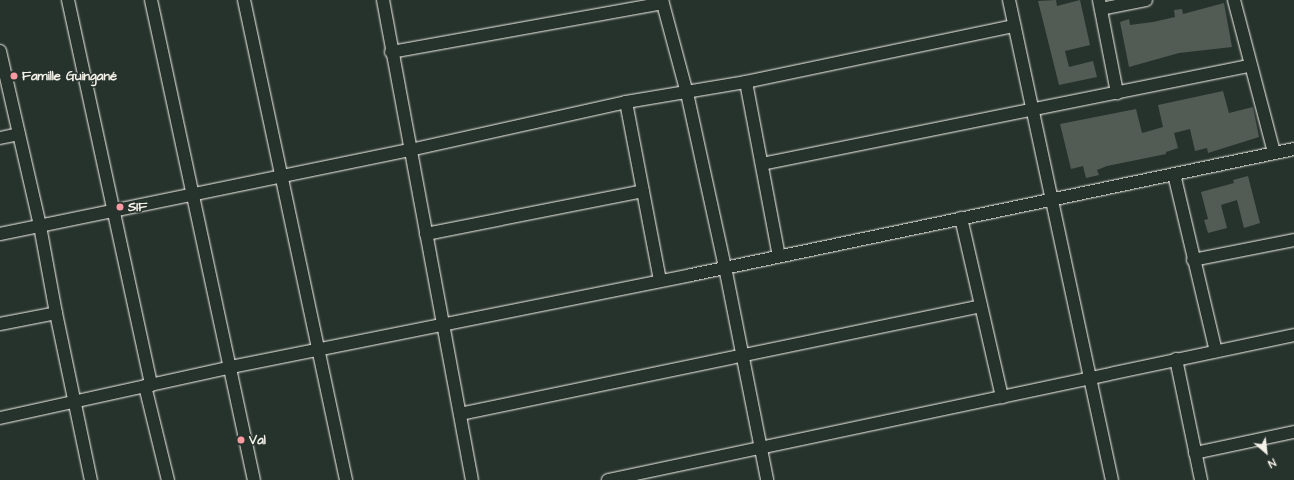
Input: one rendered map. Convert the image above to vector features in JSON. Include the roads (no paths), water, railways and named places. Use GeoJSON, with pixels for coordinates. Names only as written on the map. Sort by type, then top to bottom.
{"type":"FeatureCollection","features":[{"type":"Feature","properties":{"kind":"street"},"geometry":{"type":"LineString","coordinates":[[68,0],[168,480]]}},
{"type":"Feature","properties":{"kind":"street"},"geometry":{"type":"LineString","coordinates":[[150,0],[231,367],[254,480]]}},
{"type":"Feature","properties":{"kind":"street"},"geometry":{"type":"LineString","coordinates":[[244,0],[320,349],[346,480]]}},
{"type":"Feature","properties":{"kind":"street"},"geometry":{"type":"LineString","coordinates":[[383,0],[442,325],[472,480]]}},
{"type":"Feature","properties":{"kind":"street"},"geometry":{"type":"LineString","coordinates":[[1009,0],[1034,110],[1112,480]]}},
{"type":"Feature","properties":{"kind":"street"},"geometry":{"type":"LineString","coordinates":[[1117,93],[1100,4],[1146,0]]}},
{"type":"Feature","properties":{"kind":"street"},"geometry":{"type":"LineString","coordinates":[[1234,0],[1249,66],[1274,153]]}},
{"type":"Feature","properties":{"kind":"street"},"geometry":{"type":"LineString","coordinates":[[392,52],[662,1],[687,93],[725,267],[767,480]]}},
{"type":"Feature","properties":{"kind":"street"},"geometry":{"type":"LineString","coordinates":[[0,234],[410,150],[626,102],[746,82],[1014,26]]}},
{"type":"Feature","properties":{"kind":"street"},"geometry":{"type":"LineString","coordinates":[[0,51],[40,226],[56,313],[91,480]]}},
{"type":"Feature","properties":{"kind":"street"},"geometry":{"type":"LineString","coordinates":[[762,164],[1249,66]]}},
{"type":"Feature","properties":{"kind":"street"},"geometry":{"type":"LineString","coordinates":[[746,82],[779,256]]}},
{"type":"Feature","properties":{"kind":"street"},"geometry":{"type":"LineString","coordinates":[[626,102],[660,280]]}},
{"type":"Feature","properties":{"kind":"street"},"geometry":{"type":"LineString","coordinates":[[0,138],[19,134]]}},
{"type":"Feature","properties":{"kind":"street"},"geometry":{"type":"LineString","coordinates":[[0,418],[75,403],[231,367],[779,256],[1294,149]]}},
{"type":"Feature","properties":{"kind":"street"},"geometry":{"type":"LineString","coordinates":[[1174,174],[1216,351]]}},
{"type":"Feature","properties":{"kind":"street"},"geometry":{"type":"LineString","coordinates":[[426,234],[643,191]]}},
{"type":"Feature","properties":{"kind":"street"},"geometry":{"type":"LineString","coordinates":[[961,218],[1002,397]]}},
{"type":"Feature","properties":{"kind":"street"},"geometry":{"type":"LineString","coordinates":[[1194,260],[1294,240]]}},
{"type":"Feature","properties":{"kind":"street"},"geometry":{"type":"LineString","coordinates":[[460,414],[981,306]]}},
{"type":"Feature","properties":{"kind":"street"},"geometry":{"type":"LineString","coordinates":[[0,324],[56,313]]}},
{"type":"Feature","properties":{"kind":"street"},"geometry":{"type":"LineString","coordinates":[[608,480],[1294,335]]}},
{"type":"Feature","properties":{"kind":"street"},"geometry":{"type":"LineString","coordinates":[[1176,359],[1201,480]]}},
{"type":"Feature","properties":{"kind":"street"},"geometry":{"type":"LineString","coordinates":[[1195,453],[1294,432]]}},
{"type":"Feature","properties":{"kind":"place","name":"Famille Guingané"},"geometry":{"type":"Point","coordinates":[14,76]}},
{"type":"Feature","properties":{"kind":"place","name":"SIF"},"geometry":{"type":"Point","coordinates":[120,207]}},
{"type":"Feature","properties":{"kind":"place","name":"Val"},"geometry":{"type":"Point","coordinates":[241,440]}}]}
